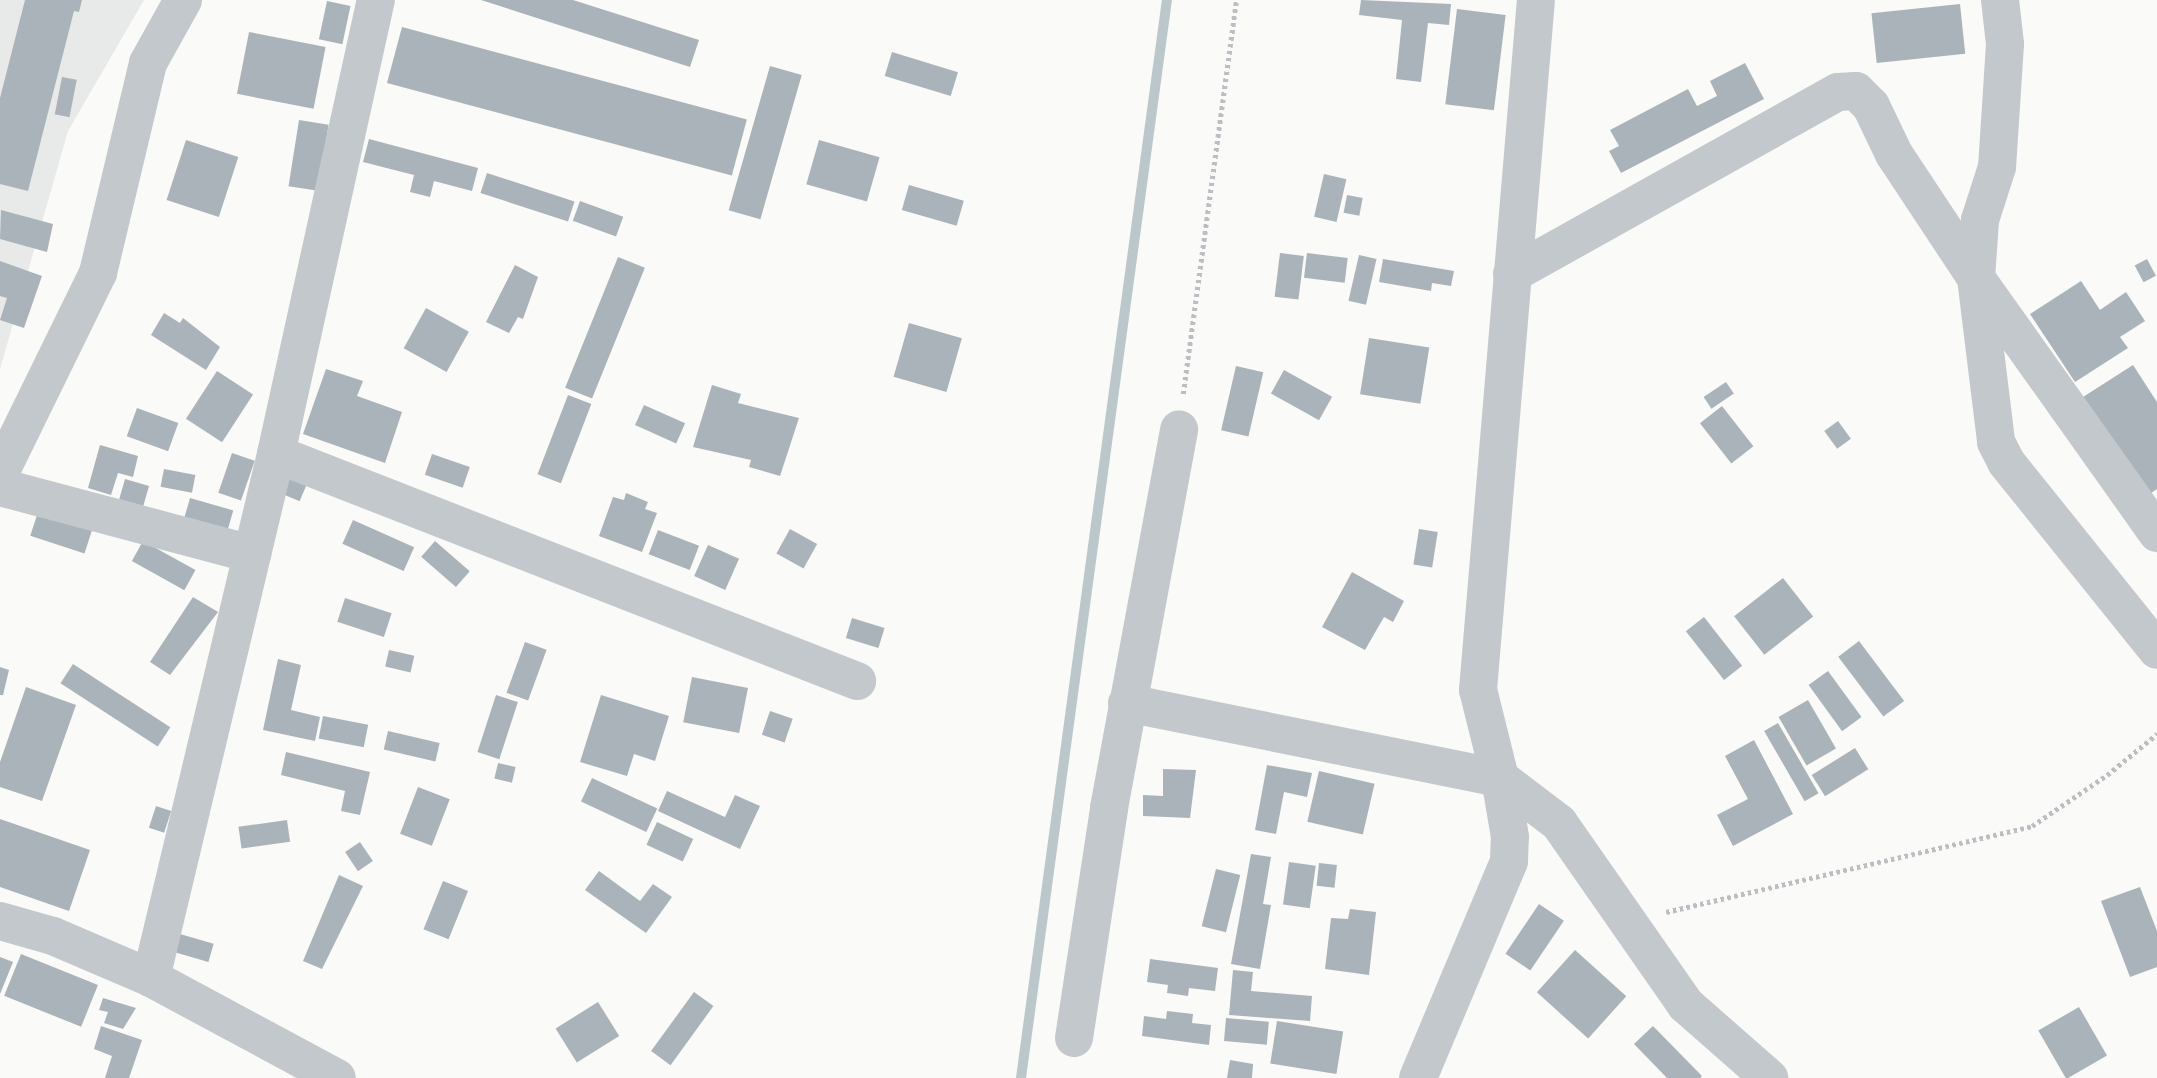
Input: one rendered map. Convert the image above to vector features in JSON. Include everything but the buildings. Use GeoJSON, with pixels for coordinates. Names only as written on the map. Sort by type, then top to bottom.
{"type":"FeatureCollection","features":[{"type":"Feature","properties":{"kind":"street"},"geometry":{"type":"LineString","coordinates":[[0,473],[98,273],[148,63],[183,0]]}},
{"type":"Feature","properties":{"kind":"street"},"geometry":{"type":"LineString","coordinates":[[151,978],[276,454],[376,0]]}},
{"type":"Feature","properties":{"kind":"street"},"geometry":{"type":"LineString","coordinates":[[1418,1078],[1509,861],[1510,837],[1500,778],[1478,690],[1536,0]]}},
{"type":"Feature","properties":{"kind":"street"},"geometry":{"type":"LineString","coordinates":[[2000,0],[2005,44],[1997,167],[1980,220],[1976,278],[1996,442],[2006,462],[2157,650]]}},
{"type":"Feature","properties":{"kind":"street"},"geometry":{"type":"LineString","coordinates":[[1511,274],[1848,90],[1856,91],[1871,106],[1894,155],[1976,278],[2157,533]]}},
{"type":"Feature","properties":{"kind":"street"},"geometry":{"type":"LineString","coordinates":[[1074,1038],[1127,703],[1178,429]]}},
{"type":"Feature","properties":{"kind":"street"},"geometry":{"type":"LineString","coordinates":[[276,454],[858,681]]}},
{"type":"Feature","properties":{"kind":"street"},"geometry":{"type":"LineString","coordinates":[[0,486],[252,554]]}},
{"type":"Feature","properties":{"kind":"street"},"geometry":{"type":"LineString","coordinates":[[1127,703],[1500,778],[1559,823],[1686,1005],[1769,1078]]}},
{"type":"Feature","properties":{"kind":"street"},"geometry":{"type":"LineString","coordinates":[[0,921],[53,936],[151,978],[337,1078]]}},
{"type":"Feature","properties":{"kind":"path"},"geometry":{"type":"LineString","coordinates":[[1178,429],[1236,0]]}},
{"type":"Feature","properties":{"kind":"path"},"geometry":{"type":"LineString","coordinates":[[1628,921],[2032,826],[2157,734]]}},
{"type":"Feature","properties":{"kind":"shaded area"},"geometry":{"type":"Polygon","coordinates":[[[0,0],[144,0],[68,131],[0,369],[0,0]]]}},
{"type":"Feature","properties":{"kind":"waterway"},"geometry":{"type":"LineString","coordinates":[[1021,1078],[1167,0]]}}]}
